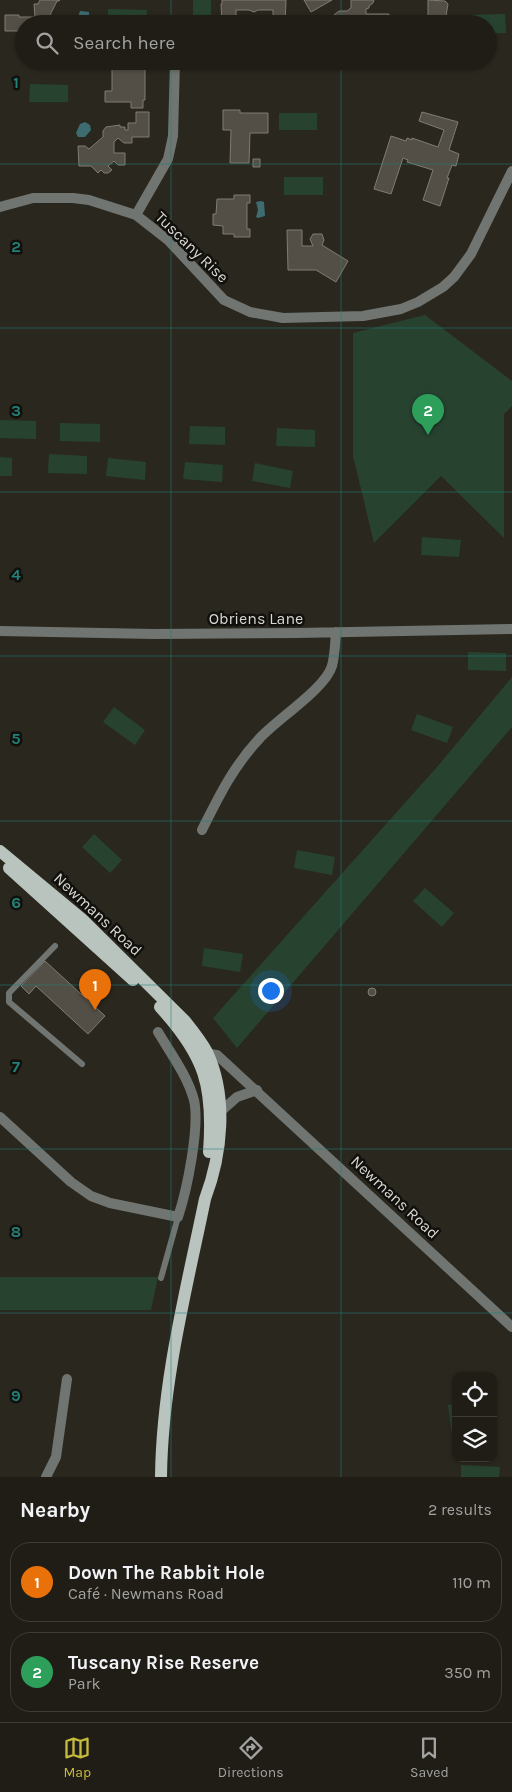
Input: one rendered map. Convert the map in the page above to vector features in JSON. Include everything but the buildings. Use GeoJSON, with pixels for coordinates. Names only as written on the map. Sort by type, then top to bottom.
{"type":"FeatureCollection","features":[{"type":"Feature","properties":{"kind":"main road","name":"Newmans Road"},"geometry":{"type":"LineString","coordinates":[[0,851],[82,919],[185,1021],[196,1034],[201,1053]]}},
{"type":"Feature","properties":{"kind":"main road","name":"Newmans Road"},"geometry":{"type":"LineString","coordinates":[[0,860],[156,1001],[201,1053]]}},
{"type":"Feature","properties":{"kind":"main road"},"geometry":{"type":"LineString","coordinates":[[201,1053],[217,1084],[220,1112],[218,1149],[212,1181],[205,1199]]}},
{"type":"Feature","properties":{"kind":"main road"},"geometry":{"type":"LineString","coordinates":[[162,1477],[162,1430],[169,1378],[205,1199],[210,1151],[208,1089],[201,1053]]}},
{"type":"Feature","properties":{"kind":"street"},"geometry":{"type":"LineString","coordinates":[[136,215],[168,159],[173,136],[174,70]]}},
{"type":"Feature","properties":{"kind":"street","name":"Tuscany Rise"},"geometry":{"type":"LineString","coordinates":[[0,207],[33,198],[89,200],[136,215],[168,240],[224,300],[250,312],[283,318],[363,316],[401,309],[418,302],[454,277],[471,254],[512,171]]}},
{"type":"Feature","properties":{"kind":"street","name":"Obriens Lane"},"geometry":{"type":"LineString","coordinates":[[0,631],[154,634],[512,629]]}},
{"type":"Feature","properties":{"kind":"street"},"geometry":{"type":"LineString","coordinates":[[202,830],[224,786],[244,756],[278,720],[317,688],[326,678],[332,668],[336,632]]}},
{"type":"Feature","properties":{"kind":"street"},"geometry":{"type":"LineString","coordinates":[[0,1117],[71,1182],[91,1196],[178,1217],[191,1158],[196,1112],[189,1086],[158,1032]]}},
{"type":"Feature","properties":{"kind":"street","name":"Newmans Road"},"geometry":{"type":"LineString","coordinates":[[201,1053],[217,1055],[257,1090],[512,1327]]}},
{"type":"Feature","properties":{"kind":"street"},"geometry":{"type":"LineString","coordinates":[[220,1112],[238,1097],[257,1090]]}},
{"type":"Feature","properties":{"kind":"street"},"geometry":{"type":"LineString","coordinates":[[46,1477],[56,1458],[67,1379]]}},
{"type":"Feature","properties":{"kind":"lane"},"geometry":{"type":"LineString","coordinates":[[55,946],[10,994],[9,1002],[82,1064]]}},
{"type":"Feature","properties":{"kind":"lane"},"geometry":{"type":"LineString","coordinates":[[161,1278],[178,1217]]}},
{"type":"Feature","properties":{"kind":"green space"},"geometry":{"type":"Polygon","coordinates":[[[193,0],[211,0],[211,15],[193,15],[193,0]]]}},
{"type":"Feature","properties":{"kind":"green space"},"geometry":{"type":"Polygon","coordinates":[[[108,9],[147,10],[147,15],[108,15],[108,9]]]}},
{"type":"Feature","properties":{"kind":"green space"},"geometry":{"type":"Polygon","coordinates":[[[505,14],[506,33],[497,33],[497,15],[467,15],[505,14]]]}},
{"type":"Feature","properties":{"kind":"green space"},"geometry":{"type":"Polygon","coordinates":[[[30,84],[68,85],[68,102],[29,102],[30,84]]]}},
{"type":"Feature","properties":{"kind":"green space"},"geometry":{"type":"Polygon","coordinates":[[[279,113],[317,113],[317,130],[279,130],[279,113]]]}},
{"type":"Feature","properties":{"kind":"green space"},"geometry":{"type":"Polygon","coordinates":[[[284,177],[323,177],[323,195],[284,195],[284,177]]]}},
{"type":"Feature","properties":{"kind":"green space"},"geometry":{"type":"Polygon","coordinates":[[[425,315],[512,381],[512,406],[504,414],[504,538],[441,476],[374,543],[353,456],[353,333],[425,315]]]}},
{"type":"Feature","properties":{"kind":"green space"},"geometry":{"type":"Polygon","coordinates":[[[0,420],[36,421],[36,439],[0,438],[0,420]]]}},
{"type":"Feature","properties":{"kind":"green space"},"geometry":{"type":"Polygon","coordinates":[[[60,423],[100,424],[100,442],[60,441],[60,423]]]}},
{"type":"Feature","properties":{"kind":"green space"},"geometry":{"type":"Polygon","coordinates":[[[190,426],[225,427],[225,445],[189,444],[190,426]]]}},
{"type":"Feature","properties":{"kind":"green space"},"geometry":{"type":"Polygon","coordinates":[[[277,428],[315,430],[315,447],[276,446],[277,428]]]}},
{"type":"Feature","properties":{"kind":"green space"},"geometry":{"type":"Polygon","coordinates":[[[49,454],[87,456],[87,474],[48,473],[49,454]]]}},
{"type":"Feature","properties":{"kind":"green space"},"geometry":{"type":"Polygon","coordinates":[[[0,457],[12,458],[12,476],[0,476],[0,457]]]}},
{"type":"Feature","properties":{"kind":"green space"},"geometry":{"type":"Polygon","coordinates":[[[108,458],[146,462],[145,480],[106,476],[108,458]]]}},
{"type":"Feature","properties":{"kind":"green space"},"geometry":{"type":"Polygon","coordinates":[[[185,462],[223,465],[222,482],[183,479],[185,462]]]}},
{"type":"Feature","properties":{"kind":"green space"},"geometry":{"type":"Polygon","coordinates":[[[255,463],[293,471],[290,488],[252,481],[255,463]]]}},
{"type":"Feature","properties":{"kind":"green space"},"geometry":{"type":"Polygon","coordinates":[[[422,537],[461,540],[459,557],[421,555],[422,537]]]}},
{"type":"Feature","properties":{"kind":"green space"},"geometry":{"type":"Polygon","coordinates":[[[468,652],[506,653],[506,671],[468,670],[468,652]]]}},
{"type":"Feature","properties":{"kind":"green space"},"geometry":{"type":"Polygon","coordinates":[[[512,677],[512,727],[237,1048],[213,1018],[437,767],[512,677]]]}},
{"type":"Feature","properties":{"kind":"green space"},"geometry":{"type":"Polygon","coordinates":[[[114,707],[145,730],[135,745],[103,722],[114,707]]]}},
{"type":"Feature","properties":{"kind":"green space"},"geometry":{"type":"Polygon","coordinates":[[[417,714],[453,727],[447,743],[411,730],[417,714]]]}},
{"type":"Feature","properties":{"kind":"green space"},"geometry":{"type":"Polygon","coordinates":[[[94,834],[122,860],[110,873],[82,847],[94,834]]]}},
{"type":"Feature","properties":{"kind":"green space"},"geometry":{"type":"Polygon","coordinates":[[[297,850],[335,857],[332,875],[294,868],[297,850]]]}},
{"type":"Feature","properties":{"kind":"green space"},"geometry":{"type":"Polygon","coordinates":[[[425,888],[454,913],[442,927],[413,901],[425,888]]]}},
{"type":"Feature","properties":{"kind":"green space"},"geometry":{"type":"Polygon","coordinates":[[[204,948],[243,954],[240,972],[202,966],[204,948]]]}},
{"type":"Feature","properties":{"kind":"green space"},"geometry":{"type":"Polygon","coordinates":[[[0,1277],[158,1277],[151,1310],[0,1310],[0,1277]]]}},
{"type":"Feature","properties":{"kind":"green space"},"geometry":{"type":"Polygon","coordinates":[[[452,1404],[452,1435],[448,1405],[452,1404]]]}},
{"type":"Feature","properties":{"kind":"green space"},"geometry":{"type":"Polygon","coordinates":[[[461,1465],[500,1467],[499,1477],[461,1477],[461,1465]]]}},
{"type":"Feature","properties":{"kind":"water"},"geometry":{"type":"Polygon","coordinates":[[[80,11],[89,12],[89,15],[79,15],[80,11]]]}},
{"type":"Feature","properties":{"kind":"water"},"geometry":{"type":"Polygon","coordinates":[[[85,122],[90,125],[91,130],[85,137],[78,137],[76,133],[80,124],[85,122]]]}},
{"type":"Feature","properties":{"kind":"water"},"geometry":{"type":"Polygon","coordinates":[[[256,202],[264,202],[265,216],[258,218],[256,217],[258,210],[256,202]]]}},
{"type":"Feature","properties":{"kind":"place","name":"Tuscany Rise Reserve"},"geometry":{"type":"Point","coordinates":[428,435]}},
{"type":"Feature","properties":{"kind":"place","name":"Down The Rabbit Hole"},"geometry":{"type":"Point","coordinates":[95,1010]}}]}
